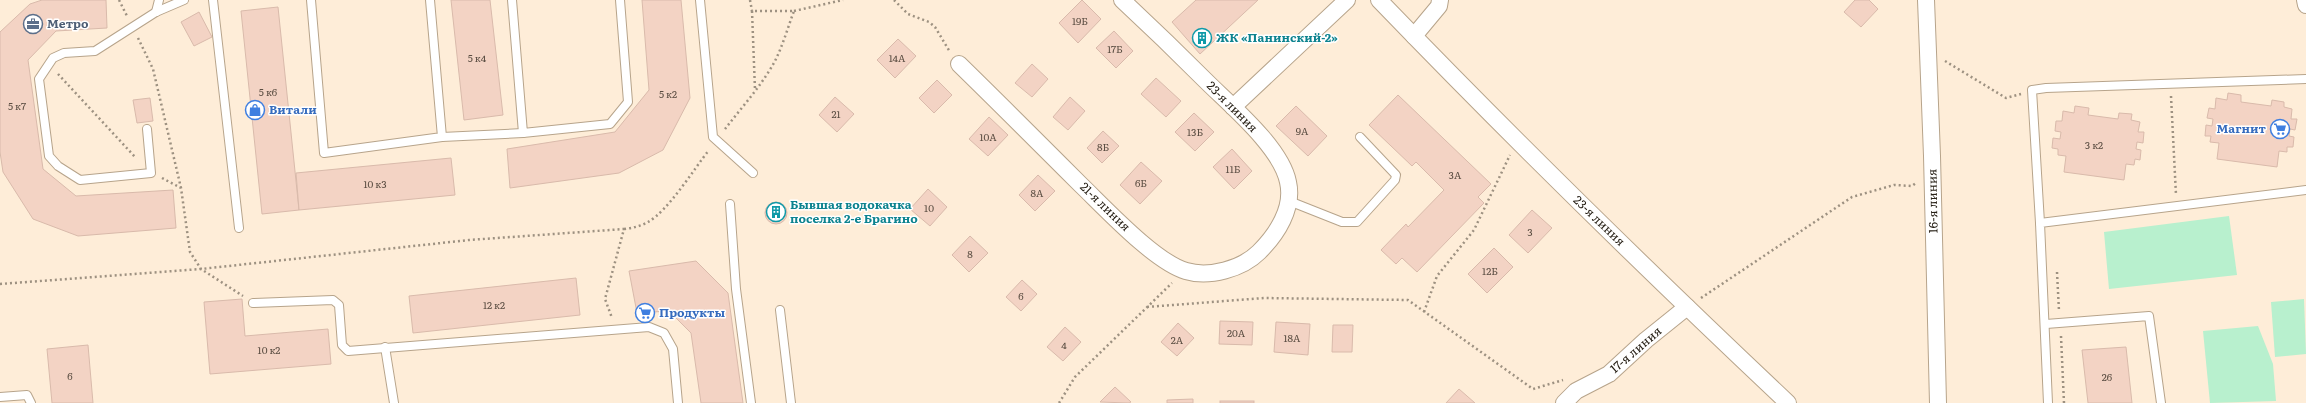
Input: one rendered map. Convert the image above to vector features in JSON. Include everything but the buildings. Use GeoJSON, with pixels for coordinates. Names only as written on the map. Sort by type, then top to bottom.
{"type":"FeatureCollection","features":[{"type":"Feature","properties":{"kind":"street","name":"23-я линия"},"geometry":{"type":"LineString","coordinates":[[1122,0],[1233,107],[1264,140],[1283,168],[1288,182],[1289,201],[1283,220],[1273,235]]}},
{"type":"Feature","properties":{"kind":"street"},"geometry":{"type":"LineString","coordinates":[[1233,107],[1347,0]]}},
{"type":"Feature","properties":{"kind":"street","name":"23-я линия"},"geometry":{"type":"LineString","coordinates":[[1379,0],[1517,140],[1687,307],[1788,403]]}},
{"type":"Feature","properties":{"kind":"street"},"geometry":{"type":"LineString","coordinates":[[1414,36],[1439,6],[1440,0]]}},
{"type":"Feature","properties":{"kind":"street","name":"16-я линия"},"geometry":{"type":"LineString","coordinates":[[1926,0],[1932,156],[1938,403]]}},
{"type":"Feature","properties":{"kind":"street"},"geometry":{"type":"LineString","coordinates":[[2306,0],[2306,5]]}},
{"type":"Feature","properties":{"kind":"street","name":"21-я линия"},"geometry":{"type":"LineString","coordinates":[[959,64],[1119,222],[1152,250],[1185,271],[1199,274],[1220,271],[1238,266],[1259,253],[1273,235]]}},
{"type":"Feature","properties":{"kind":"street","name":"17-я линия"},"geometry":{"type":"LineString","coordinates":[[1564,403],[1576,392],[1609,374],[1646,340],[1687,307]]}},
{"type":"Feature","properties":{"kind":"lane"},"geometry":{"type":"LineString","coordinates":[[156,12],[159,0]]}},
{"type":"Feature","properties":{"kind":"lane"},"geometry":{"type":"LineString","coordinates":[[147,129],[151,174],[80,180],[58,166],[49,156],[39,79],[53,58],[64,54],[95,50],[156,12],[184,0]]}},
{"type":"Feature","properties":{"kind":"lane"},"geometry":{"type":"LineString","coordinates":[[213,0],[239,228]]}},
{"type":"Feature","properties":{"kind":"lane"},"geometry":{"type":"LineString","coordinates":[[311,0],[324,153],[442,137],[523,133],[610,124],[628,102],[620,0]]}},
{"type":"Feature","properties":{"kind":"lane"},"geometry":{"type":"LineString","coordinates":[[430,0],[442,137]]}},
{"type":"Feature","properties":{"kind":"lane"},"geometry":{"type":"LineString","coordinates":[[512,0],[523,133]]}},
{"type":"Feature","properties":{"kind":"lane"},"geometry":{"type":"LineString","coordinates":[[700,0],[713,137],[753,173]]}},
{"type":"Feature","properties":{"kind":"lane"},"geometry":{"type":"LineString","coordinates":[[2048,403],[2046,324],[2032,90],[2046,88],[2306,79]]}},
{"type":"Feature","properties":{"kind":"lane"},"geometry":{"type":"LineString","coordinates":[[1289,201],[1342,222],[1357,222],[1395,180],[1396,176],[1360,137]]}},
{"type":"Feature","properties":{"kind":"lane"},"geometry":{"type":"LineString","coordinates":[[2040,223],[2306,190]]}},
{"type":"Feature","properties":{"kind":"lane"},"geometry":{"type":"LineString","coordinates":[[730,204],[736,289],[751,403]]}},
{"type":"Feature","properties":{"kind":"lane"},"geometry":{"type":"LineString","coordinates":[[253,303],[333,300],[339,305],[342,345],[344,349],[348,351],[649,327],[664,333],[673,349],[678,403]]}},
{"type":"Feature","properties":{"kind":"lane"},"geometry":{"type":"LineString","coordinates":[[780,310],[791,403]]}},
{"type":"Feature","properties":{"kind":"lane"},"geometry":{"type":"LineString","coordinates":[[2046,324],[2149,316],[2161,403]]}},
{"type":"Feature","properties":{"kind":"lane"},"geometry":{"type":"LineString","coordinates":[[385,347],[394,403]]}},
{"type":"Feature","properties":{"kind":"lane"},"geometry":{"type":"LineString","coordinates":[[0,397],[22,394],[27,395],[31,403]]}},
{"type":"Feature","properties":{"kind":"path"},"geometry":{"type":"LineString","coordinates":[[119,0],[153,69],[181,188],[190,252],[201,269],[253,303]]}},
{"type":"Feature","properties":{"kind":"path"},"geometry":{"type":"LineString","coordinates":[[750,0],[752,11],[755,90]]}},
{"type":"Feature","properties":{"kind":"path"},"geometry":{"type":"LineString","coordinates":[[752,11],[794,11],[843,0]]}},
{"type":"Feature","properties":{"kind":"path"},"geometry":{"type":"LineString","coordinates":[[894,0],[908,14],[929,22],[935,27],[942,41],[959,64]]}},
{"type":"Feature","properties":{"kind":"path"},"geometry":{"type":"LineString","coordinates":[[0,284],[201,269],[469,240],[639,227],[650,221],[661,211],[755,90],[775,60],[794,11]]}},
{"type":"Feature","properties":{"kind":"path"},"geometry":{"type":"LineString","coordinates":[[1928,51],[2006,98],[2032,90]]}},
{"type":"Feature","properties":{"kind":"path"},"geometry":{"type":"LineString","coordinates":[[48,64],[151,174],[181,188]]}},
{"type":"Feature","properties":{"kind":"path"},"geometry":{"type":"LineString","coordinates":[[2171,84],[2176,207]]}},
{"type":"Feature","properties":{"kind":"path"},"geometry":{"type":"LineString","coordinates":[[1424,312],[1437,276],[1474,230],[1517,140]]}},
{"type":"Feature","properties":{"kind":"path"},"geometry":{"type":"LineString","coordinates":[[1687,307],[1852,197],[1894,185],[1912,186],[1925,173],[1932,156]]}},
{"type":"Feature","properties":{"kind":"path"},"geometry":{"type":"LineString","coordinates":[[618,329],[608,311],[605,299],[624,229]]}},
{"type":"Feature","properties":{"kind":"path"},"geometry":{"type":"LineString","coordinates":[[1059,403],[1075,377],[1185,271]]}},
{"type":"Feature","properties":{"kind":"path"},"geometry":{"type":"LineString","coordinates":[[1147,307],[1280,298],[1408,300],[1533,389],[1568,378]]}},
{"type":"Feature","properties":{"kind":"green space"},"geometry":{"type":"Polygon","coordinates":[[[2229,216],[2237,275],[2109,289],[2104,232],[2229,216]]]}},
{"type":"Feature","properties":{"kind":"green space"},"geometry":{"type":"Polygon","coordinates":[[[2304,299],[2306,354],[2275,357],[2271,302],[2304,299]]]}},
{"type":"Feature","properties":{"kind":"green space"},"geometry":{"type":"Polygon","coordinates":[[[2258,326],[2273,364],[2276,401],[2210,403],[2203,331],[2258,326]]]}},
{"type":"Feature","properties":{"kind":"place","name":"Метро"},"geometry":{"type":"Point","coordinates":[33,24]}},
{"type":"Feature","properties":{"kind":"place","name":"ЖК «Панинский-2»"},"geometry":{"type":"Point","coordinates":[1202,38]}},
{"type":"Feature","properties":{"kind":"place","name":"Витали"},"geometry":{"type":"Point","coordinates":[255,110]}},
{"type":"Feature","properties":{"kind":"place","name":"Магнит"},"geometry":{"type":"Point","coordinates":[2280,129]}},
{"type":"Feature","properties":{"kind":"place","name":"Бывшая водокачка поселка 2-е Брагино"},"geometry":{"type":"Point","coordinates":[776,212]}},
{"type":"Feature","properties":{"kind":"place","name":"Продукты"},"geometry":{"type":"Point","coordinates":[645,313]}}]}
